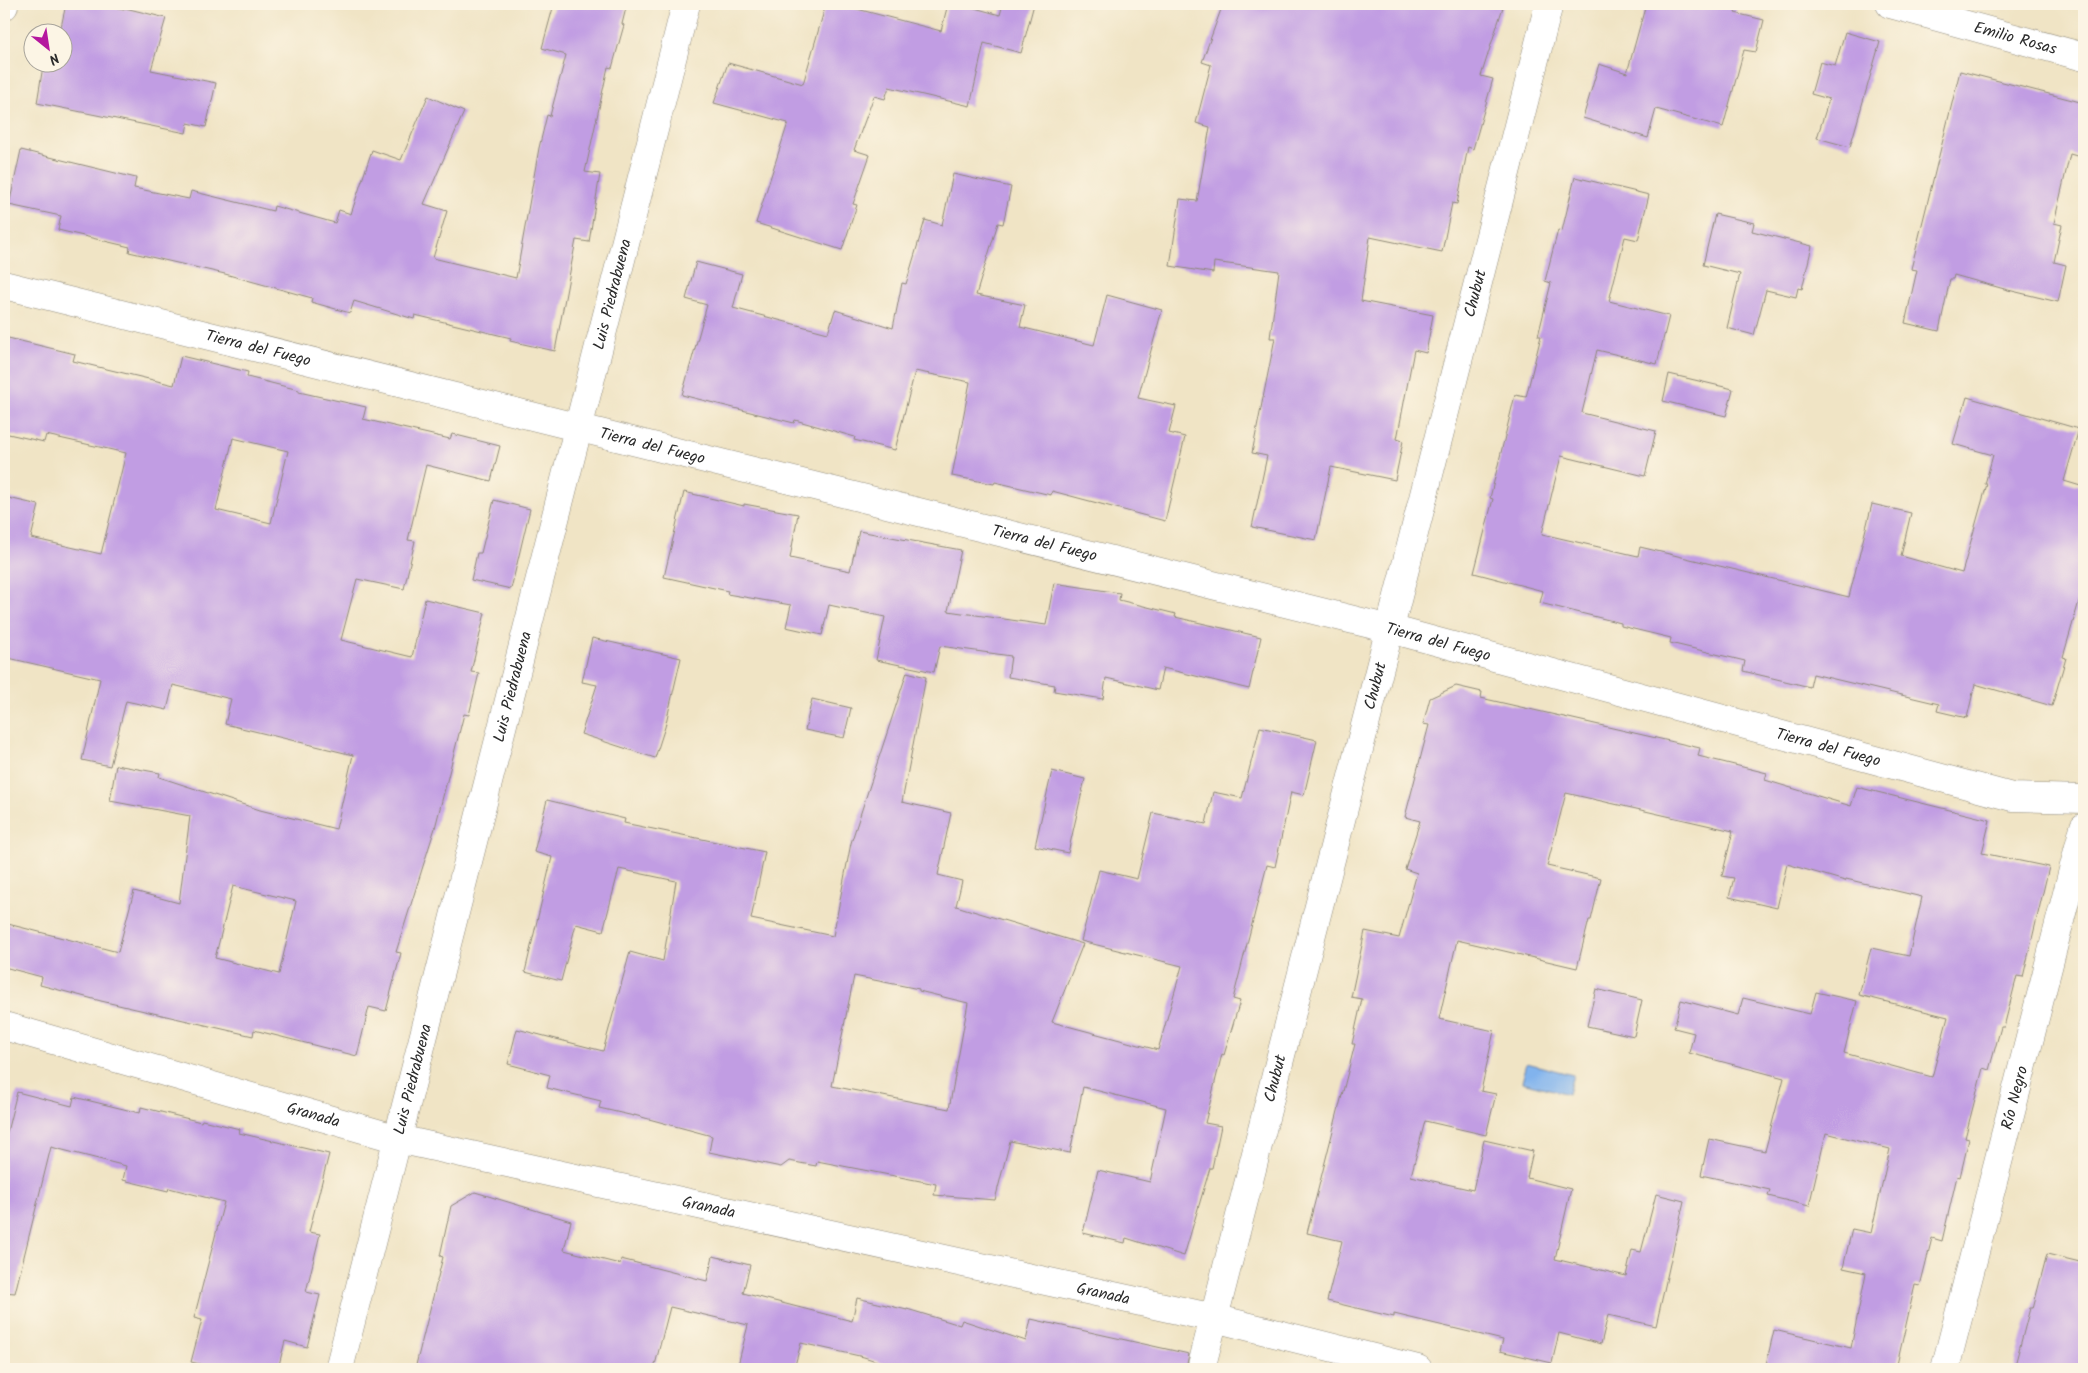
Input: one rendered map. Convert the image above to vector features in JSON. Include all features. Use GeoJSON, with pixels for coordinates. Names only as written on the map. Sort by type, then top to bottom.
{"type":"FeatureCollection","features":[{"type":"Feature","properties":{"kind":"street","name":"Luis Piedrabuena"},"geometry":{"type":"LineString","coordinates":[[339,1369],[686,4]]}},
{"type":"Feature","properties":{"kind":"street","name":"Chubut"},"geometry":{"type":"LineString","coordinates":[[1201,1369],[1550,4]]}},
{"type":"Feature","properties":{"kind":"street","name":"Emilio Rosas"},"geometry":{"type":"LineString","coordinates":[[1890,4],[1927,8],[2084,57]]}},
{"type":"Feature","properties":{"kind":"street","name":"Tierra del Fuego"},"geometry":{"type":"LineString","coordinates":[[4,285],[1390,629],[2012,797],[2084,799]]}},
{"type":"Feature","properties":{"kind":"street","name":"Río Negro"},"geometry":{"type":"LineString","coordinates":[[1945,1369],[2084,828]]}},
{"type":"Feature","properties":{"kind":"street","name":"Granada"},"geometry":{"type":"LineString","coordinates":[[4,1026],[398,1139],[1214,1318],[1418,1369]]}},
{"type":"Feature","properties":{"kind":"water"},"geometry":{"type":"Polygon","coordinates":[[[1527,1063],[1573,1075],[1568,1094],[1522,1082],[1527,1063]]]}},
{"type":"Feature","properties":{"kind":"building"},"geometry":{"type":"Polygon","coordinates":[[[66,4],[98,4],[125,8],[166,18],[151,70],[216,83],[206,127],[188,123],[186,133],[37,103],[42,72],[72,72],[72,22],[62,22],[66,4]]]}},
{"type":"Feature","properties":{"kind":"building"},"geometry":{"type":"Polygon","coordinates":[[[554,4],[627,4],[622,24],[624,25],[612,68],[608,67],[585,172],[600,174],[589,242],[576,240],[555,351],[510,341],[511,338],[415,315],[414,319],[354,301],[350,313],[311,302],[312,298],[225,274],[129,252],[130,247],[58,230],[61,216],[9,205],[21,150],[136,178],[134,188],[189,199],[191,191],[273,211],[274,206],[335,223],[339,210],[351,214],[372,150],[401,160],[428,96],[464,112],[424,204],[447,211],[433,258],[516,278],[539,148],[547,115],[550,116],[566,55],[542,48],[554,4]]]}},
{"type":"Feature","properties":{"kind":"building"},"geometry":{"type":"Polygon","coordinates":[[[826,4],[838,4],[941,31],[948,4],[960,4],[1000,15],[1003,4],[1034,4],[1021,53],[984,43],[970,106],[889,87],[885,99],[874,96],[854,150],[870,155],[853,204],[857,205],[842,250],[756,223],[788,123],[714,103],[728,63],[803,84],[826,4]]]}},
{"type":"Feature","properties":{"kind":"building"},"geometry":{"type":"Polygon","coordinates":[[[1223,4],[1504,4],[1481,76],[1493,79],[1473,149],[1468,147],[1457,204],[1452,203],[1442,252],[1370,237],[1361,301],[1433,315],[1426,353],[1414,350],[1397,439],[1403,441],[1395,480],[1331,467],[1316,540],[1252,527],[1267,456],[1252,453],[1275,338],[1270,338],[1279,271],[1214,262],[1213,273],[1170,266],[1180,199],[1197,201],[1210,127],[1196,123],[1211,65],[1202,62],[1223,4]]]}},
{"type":"Feature","properties":{"kind":"building"},"geometry":{"type":"Polygon","coordinates":[[[1646,4],[1738,4],[1735,13],[1764,20],[1756,52],[1744,50],[1723,127],[1656,109],[1648,138],[1583,118],[1599,64],[1627,73],[1646,4]]]}},
{"type":"Feature","properties":{"kind":"building"},"geometry":{"type":"Polygon","coordinates":[[[1845,32],[1880,42],[1850,147],[1817,138],[1829,99],[1811,94],[1820,62],[1835,66],[1845,32]]]}},
{"type":"Feature","properties":{"kind":"building"},"geometry":{"type":"Polygon","coordinates":[[[1960,71],[2084,103],[2084,158],[2070,154],[2054,223],[2062,225],[2054,262],[2066,265],[2058,302],[1954,275],[1953,279],[1950,279],[1939,331],[1905,323],[1917,270],[1911,269],[1960,71]]]}},
{"type":"Feature","properties":{"kind":"building"},"geometry":{"type":"Polygon","coordinates":[[[953,174],[1011,187],[1003,224],[998,223],[976,295],[1025,305],[1020,327],[1094,345],[1107,295],[1162,310],[1138,398],[1176,406],[1169,433],[1185,437],[1165,521],[1052,491],[1051,495],[995,482],[994,484],[952,476],[970,382],[915,371],[895,450],[854,440],[855,437],[795,420],[794,423],[682,395],[707,305],[686,299],[696,262],[742,274],[733,308],[828,333],[835,310],[893,328],[902,283],[906,284],[925,220],[942,225],[953,174]]]}},
{"type":"Feature","properties":{"kind":"building"},"geometry":{"type":"Polygon","coordinates":[[[1575,177],[1649,195],[1638,240],[1625,237],[1609,301],[1669,316],[1657,364],[1597,350],[1582,413],[1656,431],[1645,476],[1561,456],[1542,534],[1638,556],[1640,547],[1849,597],[1872,504],[1911,513],[1901,556],[1962,573],[1987,484],[1985,484],[1993,455],[1953,444],[1967,397],[2079,429],[2064,481],[2084,487],[2084,584],[2063,657],[2066,658],[2052,706],[1975,684],[1967,718],[1937,711],[1939,704],[1813,674],[1810,687],[1743,671],[1745,661],[1670,643],[1671,638],[1621,626],[1621,623],[1540,603],[1543,591],[1474,573],[1493,499],[1490,498],[1515,395],[1526,397],[1541,336],[1538,336],[1551,283],[1545,281],[1558,230],[1562,231],[1575,177]]]}},
{"type":"Feature","properties":{"kind":"building"},"geometry":{"type":"Polygon","coordinates":[[[1715,214],[1754,223],[1752,231],[1812,246],[1802,289],[1798,288],[1796,297],[1766,290],[1754,335],[1727,328],[1740,274],[1703,265],[1715,214]]]}},
{"type":"Feature","properties":{"kind":"building"},"geometry":{"type":"Polygon","coordinates":[[[4,337],[75,354],[73,361],[174,385],[181,356],[248,372],[247,377],[299,390],[299,392],[366,407],[363,419],[450,439],[452,434],[500,446],[491,481],[426,465],[408,540],[415,541],[404,589],[357,579],[341,640],[412,657],[425,599],[485,613],[471,672],[479,673],[469,715],[464,714],[435,828],[396,952],[401,953],[386,1011],[369,1007],[357,1056],[254,1030],[253,1036],[101,1001],[40,985],[42,977],[4,967],[4,923],[118,952],[134,891],[179,903],[190,816],[110,801],[116,765],[160,773],[159,777],[260,810],[336,829],[353,755],[225,724],[231,699],[173,685],[167,710],[126,701],[110,766],[82,760],[100,679],[4,657],[4,497],[39,505],[31,538],[101,554],[126,453],[46,435],[44,442],[4,433],[4,337]],[[233,438],[216,510],[271,523],[288,451],[233,438]],[[233,886],[215,958],[279,974],[296,901],[233,886]]]}},
{"type":"Feature","properties":{"kind":"building"},"geometry":{"type":"Polygon","coordinates":[[[1669,374],[1733,389],[1726,416],[1663,401],[1669,374]]]}},
{"type":"Feature","properties":{"kind":"building"},"geometry":{"type":"Polygon","coordinates":[[[684,492],[744,506],[744,504],[798,514],[790,558],[850,571],[859,531],[961,550],[948,611],[1046,625],[1054,583],[1120,593],[1119,600],[1176,614],[1175,617],[1261,637],[1249,689],[1163,668],[1158,690],[1106,678],[1103,699],[1054,691],[1055,685],[1008,677],[1011,656],[940,646],[934,672],[876,660],[885,617],[829,605],[822,635],[786,627],[791,605],[727,594],[728,591],[664,577],[684,492]]]}},
{"type":"Feature","properties":{"kind":"building"},"geometry":{"type":"Polygon","coordinates":[[[494,500],[530,509],[511,589],[471,580],[477,553],[481,553],[494,500]]]}},
{"type":"Feature","properties":{"kind":"building"},"geometry":{"type":"Polygon","coordinates":[[[592,638],[681,658],[665,727],[655,758],[581,734],[597,685],[582,682],[592,638]]]}},
{"type":"Feature","properties":{"kind":"building"},"geometry":{"type":"Polygon","coordinates":[[[907,672],[926,677],[902,802],[951,813],[938,875],[962,881],[956,906],[1083,944],[1052,1022],[1158,1050],[1182,966],[1081,941],[1099,870],[1137,879],[1153,813],[1206,824],[1213,792],[1242,798],[1260,727],[1317,740],[1304,795],[1291,792],[1275,867],[1267,865],[1233,999],[1240,1001],[1224,1055],[1222,1054],[1205,1123],[1221,1126],[1212,1168],[1210,1168],[1184,1256],[1126,1238],[1125,1243],[1083,1233],[1098,1170],[1150,1182],[1166,1108],[1083,1087],[1070,1153],[1010,1141],[995,1200],[934,1195],[936,1184],[817,1161],[816,1166],[789,1161],[781,1167],[709,1152],[712,1136],[634,1115],[599,1108],[601,1101],[547,1088],[550,1075],[508,1064],[517,1029],[603,1051],[630,952],[663,961],[676,881],[619,869],[603,931],[576,924],[561,981],[525,972],[552,857],[534,852],[547,800],[625,819],[624,823],[765,852],[751,919],[833,936],[851,843],[907,672]],[[854,976],[832,1086],[949,1109],[968,1003],[919,991],[919,989],[854,976]]]}},
{"type":"Feature","properties":{"kind":"building"},"geometry":{"type":"Polygon","coordinates":[[[1456,686],[1482,692],[1481,698],[1700,748],[1698,756],[1767,773],[1765,780],[1851,806],[1857,787],[1990,820],[1982,853],[2049,867],[2023,977],[2017,976],[2004,1027],[2001,1027],[1989,1070],[1983,1068],[1965,1138],[1969,1139],[1960,1177],[1957,1176],[1942,1241],[1932,1238],[1920,1286],[1915,1285],[1896,1369],[1765,1369],[1774,1330],[1851,1348],[1866,1273],[1843,1268],[1852,1229],[1871,1233],[1890,1149],[1826,1133],[1809,1206],[1768,1196],[1770,1190],[1701,1175],[1709,1139],[1765,1151],[1784,1078],[1689,1053],[1694,1033],[1674,1028],[1681,1000],[1738,1015],[1743,998],[1810,1014],[1816,992],[1857,1001],[1844,1053],[1932,1077],[1948,1017],[1859,995],[1871,948],[1909,956],[1922,897],[1846,879],[1845,881],[1787,864],[1777,908],[1729,897],[1734,878],[1722,876],[1733,831],[1566,793],[1547,866],[1601,878],[1577,968],[1457,940],[1439,1019],[1494,1031],[1481,1091],[1496,1094],[1486,1135],[1425,1121],[1411,1176],[1473,1190],[1484,1140],[1533,1151],[1527,1178],[1571,1189],[1555,1259],[1626,1276],[1632,1250],[1641,1252],[1656,1194],[1684,1201],[1656,1326],[1608,1315],[1601,1344],[1559,1333],[1552,1363],[1500,1351],[1503,1340],[1394,1314],[1394,1317],[1327,1301],[1342,1241],[1307,1233],[1355,1044],[1352,1044],[1362,999],[1351,997],[1365,931],[1399,938],[1417,873],[1405,869],[1420,821],[1405,817],[1429,725],[1423,724],[1430,698],[1456,686]]]}},
{"type":"Feature","properties":{"kind":"building"},"geometry":{"type":"Polygon","coordinates":[[[812,699],[851,708],[844,738],[805,730],[812,699]]]}},
{"type":"Feature","properties":{"kind":"building"},"geometry":{"type":"Polygon","coordinates":[[[1052,771],[1085,779],[1068,853],[1035,846],[1052,771]]]}},
{"type":"Feature","properties":{"kind":"building"},"geometry":{"type":"Polygon","coordinates":[[[1596,989],[1642,1000],[1634,1036],[1587,1026],[1596,989]]]}},
{"type":"Feature","properties":{"kind":"building"},"geometry":{"type":"Polygon","coordinates":[[[17,1092],[72,1106],[74,1097],[140,1113],[141,1107],[201,1122],[202,1120],[240,1129],[239,1133],[329,1154],[309,1232],[320,1234],[306,1292],[320,1295],[307,1347],[285,1341],[278,1369],[222,1369],[191,1362],[202,1320],[194,1318],[224,1202],[169,1188],[168,1191],[123,1180],[126,1166],[51,1147],[15,1293],[4,1292],[4,1144],[17,1092]]]}},
{"type":"Feature","properties":{"kind":"building"},"geometry":{"type":"Polygon","coordinates":[[[475,1192],[571,1221],[564,1250],[620,1264],[621,1259],[707,1281],[713,1256],[750,1265],[743,1293],[852,1321],[857,1298],[907,1309],[960,1325],[962,1320],[1026,1341],[1031,1319],[1189,1354],[1186,1369],[900,1369],[864,1357],[801,1343],[794,1369],[737,1369],[748,1325],[670,1307],[654,1369],[415,1369],[443,1257],[440,1256],[451,1206],[475,1192]]]}},
{"type":"Feature","properties":{"kind":"building"},"geometry":{"type":"Polygon","coordinates":[[[2047,1254],[2084,1263],[2084,1369],[2014,1369],[2047,1254]]]}}]}
